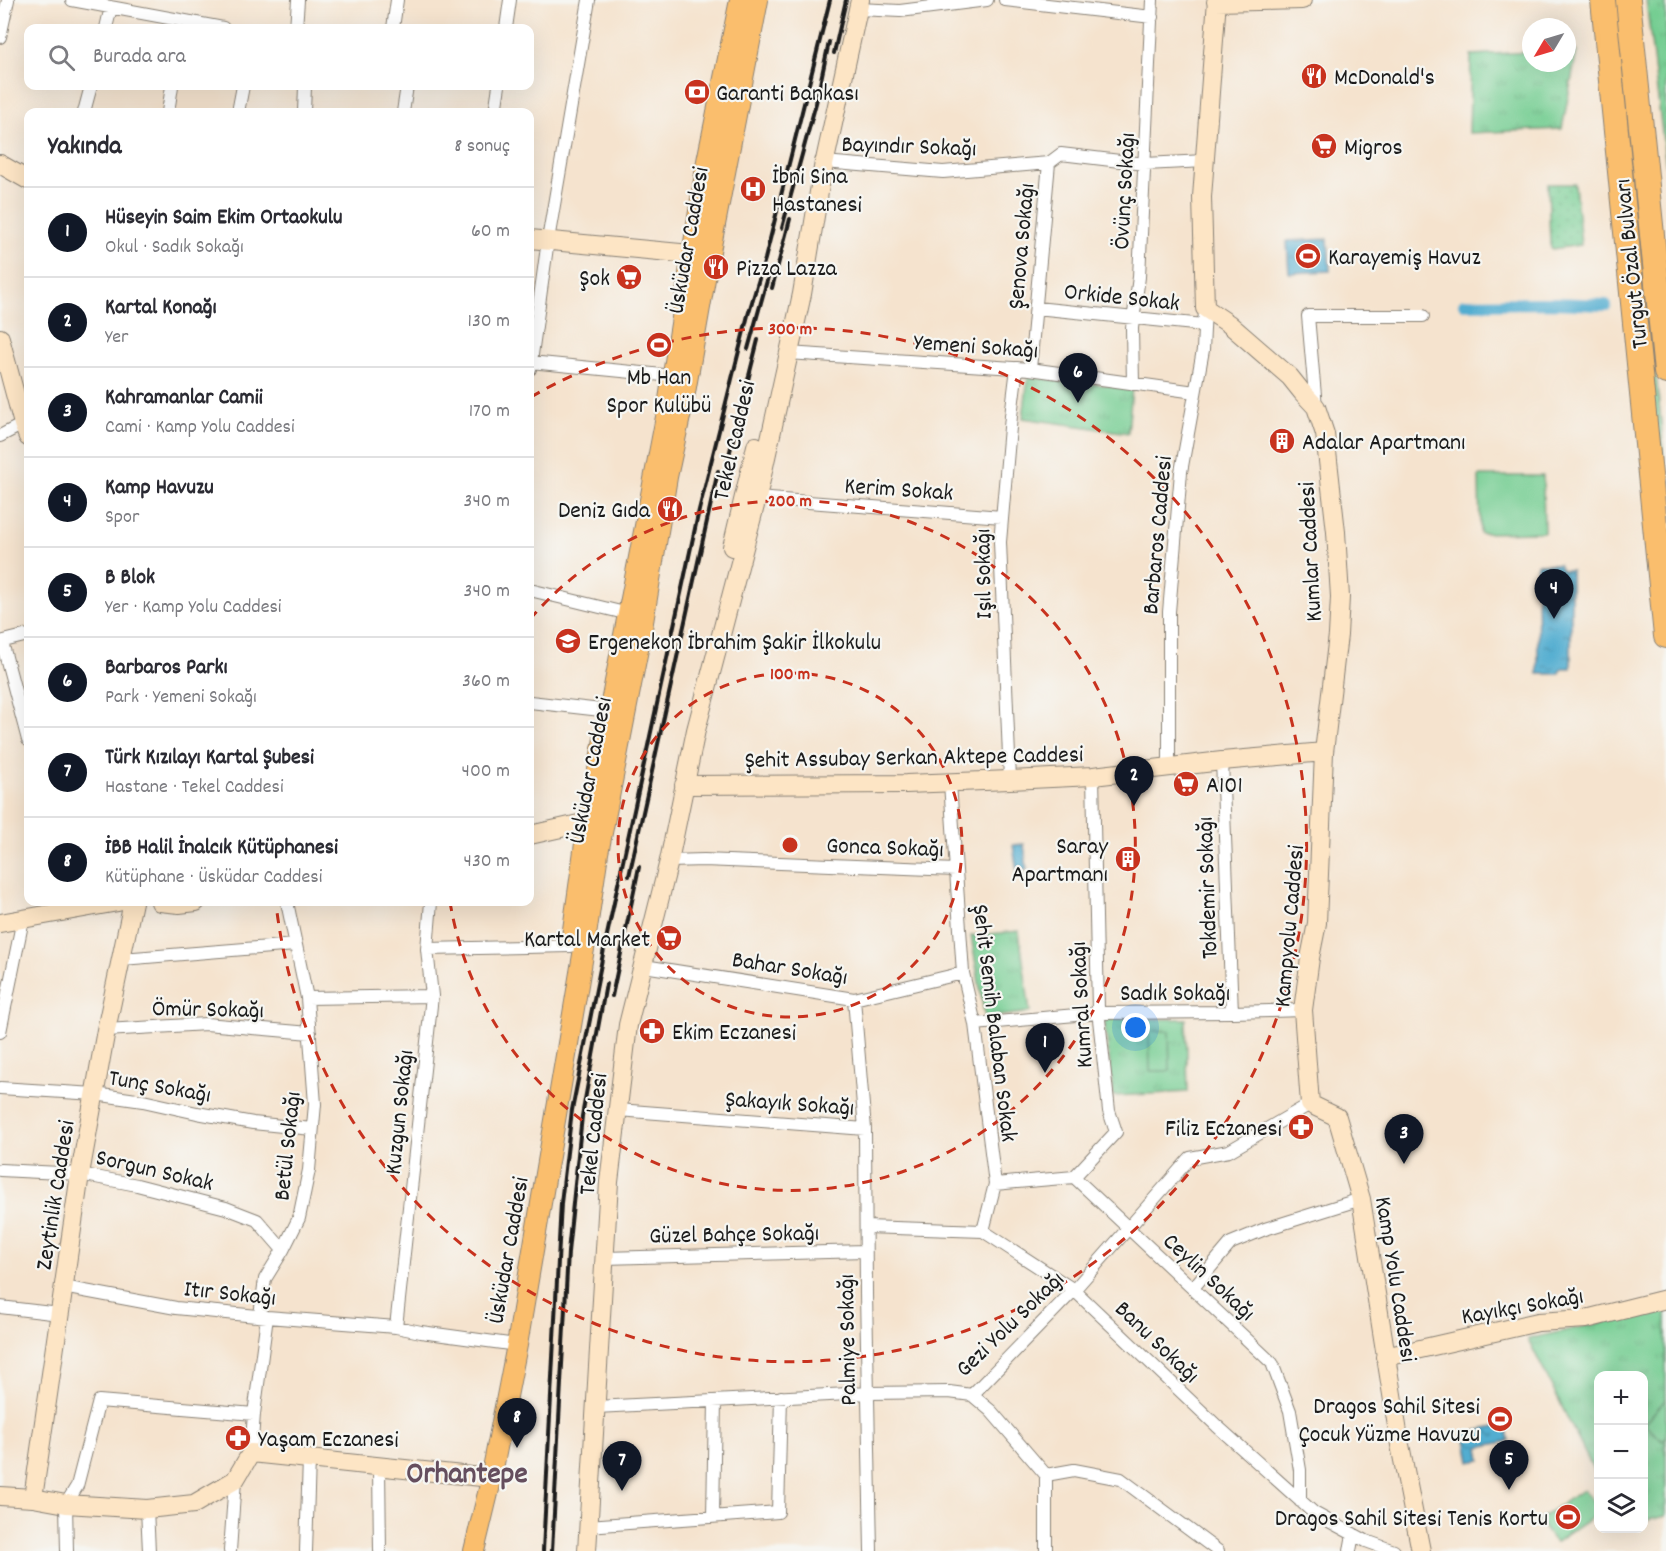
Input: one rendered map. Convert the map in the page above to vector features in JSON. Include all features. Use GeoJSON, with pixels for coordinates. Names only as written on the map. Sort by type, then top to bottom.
{"type":"FeatureCollection","features":[{"type":"Feature","properties":{"kind":"highway","name":"Turgut Özal Bulvarı"},"geometry":{"type":"LineString","coordinates":[[1628,0],[1666,372]]}},
{"type":"Feature","properties":{"kind":"highway","name":"Turgut Özal Bulvarı"},"geometry":{"type":"LineString","coordinates":[[1598,3],[1666,636]]}},
{"type":"Feature","properties":{"kind":"main road","name":"Üsküdar Caddesi"},"geometry":{"type":"LineString","coordinates":[[510,1345],[535,1169],[571,946],[635,616],[673,376],[700,255],[746,1]]}},
{"type":"Feature","properties":{"kind":"main road","name":"Üsküdar Caddesi"},"geometry":{"type":"LineString","coordinates":[[474,1551],[596,820],[610,711],[655,546],[684,398],[700,255]]}},
{"type":"Feature","properties":{"kind":"main road","name":"Üsküdar Caddesi"},"geometry":{"type":"LineString","coordinates":[[463,1551],[485,1478]]}},
{"type":"Feature","properties":{"kind":"street"},"geometry":{"type":"LineString","coordinates":[[0,38],[8,0]]}},
{"type":"Feature","properties":{"kind":"street"},"geometry":{"type":"LineString","coordinates":[[72,0],[177,24]]}},
{"type":"Feature","properties":{"kind":"street"},"geometry":{"type":"LineString","coordinates":[[296,24],[298,0]]}},
{"type":"Feature","properties":{"kind":"street"},"geometry":{"type":"LineString","coordinates":[[394,24],[397,0]]}},
{"type":"Feature","properties":{"kind":"street"},"geometry":{"type":"LineString","coordinates":[[507,24],[510,0]]}},
{"type":"Feature","properties":{"kind":"street"},"geometry":{"type":"LineString","coordinates":[[534,302],[538,239],[589,0]]}},
{"type":"Feature","properties":{"kind":"street"},"geometry":{"type":"LineString","coordinates":[[859,5],[900,12],[987,0]]}},
{"type":"Feature","properties":{"kind":"street"},"geometry":{"type":"LineString","coordinates":[[1005,0],[1152,17]]}},
{"type":"Feature","properties":{"kind":"street","name":"Övünç Sokağı"},"geometry":{"type":"LineString","coordinates":[[1132,384],[1132,328],[1139,276],[1152,0]]}},
{"type":"Feature","properties":{"kind":"street"},"geometry":{"type":"LineString","coordinates":[[1208,316],[1202,197],[1216,1],[1302,0]]}},
{"type":"Feature","properties":{"kind":"street","name":"Tekel Caddesi"},"geometry":{"type":"LineString","coordinates":[[696,730],[698,691],[859,5]]}},
{"type":"Feature","properties":{"kind":"street"},"geometry":{"type":"LineString","coordinates":[[107,24],[111,8]]}},
{"type":"Feature","properties":{"kind":"street"},"geometry":{"type":"LineString","coordinates":[[85,108],[90,90]]}},
{"type":"Feature","properties":{"kind":"street"},"geometry":{"type":"LineString","coordinates":[[169,108],[171,90]]}},
{"type":"Feature","properties":{"kind":"street"},"geometry":{"type":"LineString","coordinates":[[239,108],[242,90]]}},
{"type":"Feature","properties":{"kind":"street"},"geometry":{"type":"LineString","coordinates":[[304,108],[305,90]]}},
{"type":"Feature","properties":{"kind":"street"},"geometry":{"type":"LineString","coordinates":[[404,108],[406,90]]}},
{"type":"Feature","properties":{"kind":"street"},"geometry":{"type":"LineString","coordinates":[[496,108],[498,90]]}},
{"type":"Feature","properties":{"kind":"street","name":"Bayındır Sokağı"},"geometry":{"type":"LineString","coordinates":[[824,162],[943,172],[1049,163],[1061,154],[1145,164],[1204,161]]}},
{"type":"Feature","properties":{"kind":"street","name":"Tekel Caddesi"},"geometry":{"type":"LineString","coordinates":[[587,1551],[609,1182],[628,1025],[669,861],[696,730],[757,498],[802,294],[824,162]]}},
{"type":"Feature","properties":{"kind":"street","name":"Şenova Sokağı"},"geometry":{"type":"LineString","coordinates":[[1024,368],[1036,308],[1049,163]]}},
{"type":"Feature","properties":{"kind":"street"},"geometry":{"type":"LineString","coordinates":[[0,164],[24,178]]}},
{"type":"Feature","properties":{"kind":"street"},"geometry":{"type":"LineString","coordinates":[[538,239],[700,255]]}},
{"type":"Feature","properties":{"kind":"street","name":"Orkide Sokak"},"geometry":{"type":"LineString","coordinates":[[1036,308],[1134,318],[1208,316]]}},
{"type":"Feature","properties":{"kind":"street","name":"Barbaros Caddesi"},"geometry":{"type":"LineString","coordinates":[[1169,768],[1169,612],[1181,472],[1208,316]]}},
{"type":"Feature","properties":{"kind":"street","name":"Kumlar Caddesi"},"geometry":{"type":"LineString","coordinates":[[1208,316],[1229,324],[1290,377],[1316,407],[1325,434],[1336,532],[1340,597],[1338,635],[1324,752]]}},
{"type":"Feature","properties":{"kind":"street"},"geometry":{"type":"LineString","coordinates":[[1316,407],[1308,316],[1423,316]]}},
{"type":"Feature","properties":{"kind":"street"},"geometry":{"type":"LineString","coordinates":[[0,338],[5,383],[24,426]]}},
{"type":"Feature","properties":{"kind":"street","name":"Yemeni Sokağı"},"geometry":{"type":"LineString","coordinates":[[788,352],[1024,368],[1195,392]]}},
{"type":"Feature","properties":{"kind":"street"},"geometry":{"type":"LineString","coordinates":[[534,364],[673,376]]}},
{"type":"Feature","properties":{"kind":"street","name":"Işıl Sokağı"},"geometry":{"type":"LineString","coordinates":[[1010,780],[1000,542],[1011,416],[1024,368]]}},
{"type":"Feature","properties":{"kind":"street"},"geometry":{"type":"LineString","coordinates":[[0,436],[24,430]]}},
{"type":"Feature","properties":{"kind":"street","name":"Kerim Sokak"},"geometry":{"type":"LineString","coordinates":[[757,498],[1002,518]]}},
{"type":"Feature","properties":{"kind":"street"},"geometry":{"type":"LineString","coordinates":[[534,591],[635,616]]}},
{"type":"Feature","properties":{"kind":"street"},"geometry":{"type":"LineString","coordinates":[[24,636],[1,642],[24,725]]}},
{"type":"Feature","properties":{"kind":"street"},"geometry":{"type":"LineString","coordinates":[[534,702],[610,711]]}},
{"type":"Feature","properties":{"kind":"street","name":"Şehit Assubay Serkan Aktepe Caddesi"},"geometry":{"type":"LineString","coordinates":[[684,785],[950,783],[1094,776],[1324,752]]}},
{"type":"Feature","properties":{"kind":"street","name":"Kampyolu Caddesi"},"geometry":{"type":"LineString","coordinates":[[1310,1104],[1303,1010],[1317,923],[1324,752]]}},
{"type":"Feature","properties":{"kind":"street","name":"Tokdemir Sokağı"},"geometry":{"type":"LineString","coordinates":[[1222,761],[1232,1012]]}},
{"type":"Feature","properties":{"kind":"street","name":"Kumral Sokağı"},"geometry":{"type":"LineString","coordinates":[[1074,1177],[1116,1132],[1109,1111],[1098,1013],[1094,776]]}},
{"type":"Feature","properties":{"kind":"street","name":"Şehit Semih Balaban Sokak"},"geometry":{"type":"LineString","coordinates":[[950,783],[963,973],[975,1024],[995,1184],[983,1231]]}},
{"type":"Feature","properties":{"kind":"street"},"geometry":{"type":"LineString","coordinates":[[534,834],[596,820]]}},
{"type":"Feature","properties":{"kind":"street","name":"Gonca Sokağı"},"geometry":{"type":"LineString","coordinates":[[669,861],[715,860],[956,870]]}},
{"type":"Feature","properties":{"kind":"street"},"geometry":{"type":"LineString","coordinates":[[0,923],[69,906]]}},
{"type":"Feature","properties":{"kind":"street","name":"Zeytinlik Caddesi"},"geometry":{"type":"LineString","coordinates":[[33,1498],[80,1174],[106,1030],[132,906]]}},
{"type":"Feature","properties":{"kind":"street","name":"Betül Sokağı"},"geometry":{"type":"LineString","coordinates":[[251,1453],[266,1279],[284,1250],[298,1218],[309,1170],[315,1104],[307,998],[288,906]]}},
{"type":"Feature","properties":{"kind":"street","name":"Kuzgun Sokağı"},"geometry":{"type":"LineString","coordinates":[[396,1327],[432,996],[427,949],[431,906]]}},
{"type":"Feature","properties":{"kind":"street"},"geometry":{"type":"LineString","coordinates":[[0,1032],[23,919]]}},
{"type":"Feature","properties":{"kind":"street"},"geometry":{"type":"LineString","coordinates":[[122,959],[295,945]]}},
{"type":"Feature","properties":{"kind":"street"},"geometry":{"type":"LineString","coordinates":[[427,949],[571,946]]}},
{"type":"Feature","properties":{"kind":"street","name":"Bahar Sokağı"},"geometry":{"type":"LineString","coordinates":[[644,966],[854,999],[963,973]]}},
{"type":"Feature","properties":{"kind":"street"},"geometry":{"type":"LineString","coordinates":[[307,998],[432,996]]}},
{"type":"Feature","properties":{"kind":"street","name":"Şakayık Sokağı"},"geometry":{"type":"LineString","coordinates":[[618,1110],[865,1129],[854,999]]}},
{"type":"Feature","properties":{"kind":"street","name":"Sadık Sokağı"},"geometry":{"type":"LineString","coordinates":[[975,1024],[1098,1013],[1303,1010]]}},
{"type":"Feature","properties":{"kind":"street","name":"Ömür Sokağı"},"geometry":{"type":"LineString","coordinates":[[106,1030],[206,1024],[310,1034]]}},
{"type":"Feature","properties":{"kind":"street","name":"Tunç Sokağı"},"geometry":{"type":"LineString","coordinates":[[0,1088],[95,1094],[254,1123],[312,1129]]}},
{"type":"Feature","properties":{"kind":"street","name":"Kamp Yolu Caddesi"},"geometry":{"type":"LineString","coordinates":[[1310,1104],[1337,1117],[1361,1199],[1385,1357],[1421,1551]]}},
{"type":"Feature","properties":{"kind":"street","name":"Gezi Yolu Sokağı"},"geometry":{"type":"LineString","coordinates":[[596,1407],[868,1393],[949,1392],[972,1395],[1074,1290],[1190,1158],[1229,1151],[1310,1104]]}},
{"type":"Feature","properties":{"kind":"street","name":"Palmiye Sokağı"},"geometry":{"type":"LineString","coordinates":[[865,1129],[872,1551]]}},
{"type":"Feature","properties":{"kind":"street","name":"Sorgun Sokak"},"geometry":{"type":"LineString","coordinates":[[0,1170],[80,1174],[136,1185],[226,1208],[257,1220],[284,1250]]}},
{"type":"Feature","properties":{"kind":"street"},"geometry":{"type":"LineString","coordinates":[[995,1184],[1074,1177]]}},
{"type":"Feature","properties":{"kind":"street","name":"Ceylin Sokağı"},"geometry":{"type":"LineString","coordinates":[[1074,1177],[1272,1363],[1290,1411],[1300,1470],[1300,1501]]}},
{"type":"Feature","properties":{"kind":"street"},"geometry":{"type":"LineString","coordinates":[[1193,1288],[1231,1243],[1265,1229],[1361,1199]]}},
{"type":"Feature","properties":{"kind":"street"},"geometry":{"type":"LineString","coordinates":[[866,1227],[983,1231]]}},
{"type":"Feature","properties":{"kind":"street","name":"Banu Sokağı"},"geometry":{"type":"LineString","coordinates":[[983,1231],[1074,1290],[1217,1426],[1314,1513],[1366,1541],[1394,1551]]}},
{"type":"Feature","properties":{"kind":"street","name":"Güzel Bahçe Sokağı"},"geometry":{"type":"LineString","coordinates":[[604,1258],[866,1251]]}},
{"type":"Feature","properties":{"kind":"street","name":"Itır Sokağı"},"geometry":{"type":"LineString","coordinates":[[63,1287],[176,1308],[396,1327]]}},
{"type":"Feature","properties":{"kind":"street","name":"Kayıkçı Sokağı"},"geometry":{"type":"LineString","coordinates":[[1385,1357],[1538,1322],[1586,1319],[1666,1299]]}},
{"type":"Feature","properties":{"kind":"street"},"geometry":{"type":"LineString","coordinates":[[0,1307],[60,1314]]}},
{"type":"Feature","properties":{"kind":"street"},"geometry":{"type":"LineString","coordinates":[[396,1327],[510,1345]]}},
{"type":"Feature","properties":{"kind":"street"},"geometry":{"type":"LineString","coordinates":[[972,1395],[991,1411],[1046,1475],[1046,1551]]}},
{"type":"Feature","properties":{"kind":"street"},"geometry":{"type":"LineString","coordinates":[[588,1526],[778,1512],[781,1397]]}},
{"type":"Feature","properties":{"kind":"street"},"geometry":{"type":"LineString","coordinates":[[67,1551],[66,1504],[77,1486],[99,1401],[254,1414]]}},
{"type":"Feature","properties":{"kind":"street"},"geometry":{"type":"LineString","coordinates":[[713,1517],[715,1401]]}},
{"type":"Feature","properties":{"kind":"street"},"geometry":{"type":"LineString","coordinates":[[230,1551],[235,1480],[251,1453],[485,1478]]}},
{"type":"Feature","properties":{"kind":"street"},"geometry":{"type":"LineString","coordinates":[[306,1551],[309,1459]]}},
{"type":"Feature","properties":{"kind":"street"},"geometry":{"type":"LineString","coordinates":[[379,1467],[381,1551]]}},
{"type":"Feature","properties":{"kind":"street"},"geometry":{"type":"LineString","coordinates":[[1046,1475],[1074,1470],[1121,1479],[1218,1551]]}},
{"type":"Feature","properties":{"kind":"street"},"geometry":{"type":"LineString","coordinates":[[0,1496],[33,1498],[66,1504],[147,1509],[194,1504],[235,1480]]}},
{"type":"Feature","properties":{"kind":"street"},"geometry":{"type":"LineString","coordinates":[[147,1509],[149,1551]]}},
{"type":"Feature","properties":{"kind":"street"},"geometry":{"type":"LineString","coordinates":[[1350,1551],[1353,1534]]}},
{"type":"Feature","properties":{"kind":"green space"},"geometry":{"type":"Polygon","coordinates":[[[1646,0],[1666,0],[1666,166],[1646,0]]]}},
{"type":"Feature","properties":{"kind":"green space"},"geometry":{"type":"Polygon","coordinates":[[[1616,38],[1622,38],[1661,423],[1666,481],[1666,548],[1616,38]]]}},
{"type":"Feature","properties":{"kind":"green space"},"geometry":{"type":"Polygon","coordinates":[[[1522,52],[1522,72],[1573,72],[1562,129],[1469,133],[1471,55],[1522,52]]]}},
{"type":"Feature","properties":{"kind":"green space"},"geometry":{"type":"Polygon","coordinates":[[[1548,184],[1575,184],[1581,245],[1552,249],[1548,184]]]}},
{"type":"Feature","properties":{"kind":"green space"},"geometry":{"type":"Polygon","coordinates":[[[1028,377],[1132,388],[1128,433],[1023,418],[1028,377]]]}},
{"type":"Feature","properties":{"kind":"green space"},"geometry":{"type":"Polygon","coordinates":[[[1479,476],[1543,476],[1544,532],[1480,533],[1479,476]]]}},
{"type":"Feature","properties":{"kind":"green space"},"geometry":{"type":"Polygon","coordinates":[[[1019,931],[1030,1012],[985,1018],[971,936],[1019,931]]]}},
{"type":"Feature","properties":{"kind":"green space"},"geometry":{"type":"Polygon","coordinates":[[[1104,1019],[1186,1019],[1188,1092],[1114,1096],[1104,1019]]]}},
{"type":"Feature","properties":{"kind":"green space"},"geometry":{"type":"Polygon","coordinates":[[[1149,1031],[1169,1031],[1170,1071],[1150,1071],[1149,1031]]]}},
{"type":"Feature","properties":{"kind":"green space"},"geometry":{"type":"Polygon","coordinates":[[[1666,1308],[1666,1516],[1648,1520],[1648,1371],[1594,1371],[1594,1471],[1528,1339],[1666,1308]]]}},
{"type":"Feature","properties":{"kind":"green space"},"geometry":{"type":"Polygon","coordinates":[[[1666,1399],[1666,1438],[1663,1441],[1648,1428],[1648,1419],[1666,1399]]]}},
{"type":"Feature","properties":{"kind":"green space","name":"Dragos Sahil Sitesi Tenis Kortu"},"geometry":{"type":"Polygon","coordinates":[[[1584,1489],[1594,1503],[1594,1516],[1555,1543],[1538,1520],[1584,1489]]]}},
{"type":"Feature","properties":{"kind":"water","name":"Karayemiş Havuz"},"geometry":{"type":"Polygon","coordinates":[[[1328,239],[1330,271],[1289,273],[1287,241],[1328,239]]]}},
{"type":"Feature","properties":{"kind":"water"},"geometry":{"type":"Polygon","coordinates":[[[1537,564],[1559,564],[1562,570],[1571,570],[1571,668],[1563,668],[1559,674],[1538,674],[1537,564]]]}},
{"type":"Feature","properties":{"kind":"water"},"geometry":{"type":"Polygon","coordinates":[[[1024,844],[1027,870],[1017,871],[1013,845],[1024,844]]]}},
{"type":"Feature","properties":{"kind":"water"},"geometry":{"type":"Polygon","coordinates":[[[1506,1425],[1509,1441],[1479,1447],[1481,1460],[1470,1462],[1465,1433],[1506,1425]]]}},
{"type":"Feature","properties":{"kind":"waterway"},"geometry":{"type":"LineString","coordinates":[[1464,304],[1606,305]]}},
{"type":"Feature","properties":{"kind":"railway"},"geometry":{"type":"LineString","coordinates":[[543,1551],[561,1203],[572,1110],[604,949],[699,510],[830,0]]}},
{"type":"Feature","properties":{"kind":"railway"},"geometry":{"type":"LineString","coordinates":[[834,53],[846,0]]}},
{"type":"Feature","properties":{"kind":"railway"},"geometry":{"type":"LineString","coordinates":[[782,228],[816,103],[829,42]]}},
{"type":"Feature","properties":{"kind":"railway"},"geometry":{"type":"LineString","coordinates":[[772,288],[790,219]]}},
{"type":"Feature","properties":{"kind":"railway"},"geometry":{"type":"LineString","coordinates":[[748,349],[768,277]]}},
{"type":"Feature","properties":{"kind":"railway"},"geometry":{"type":"LineString","coordinates":[[722,483],[758,340]]}},
{"type":"Feature","properties":{"kind":"railway"},"geometry":{"type":"LineString","coordinates":[[629,876],[718,471]]}},
{"type":"Feature","properties":{"kind":"railway"},"geometry":{"type":"LineString","coordinates":[[612,996],[639,867]]}},
{"type":"Feature","properties":{"kind":"railway"},"geometry":{"type":"LineString","coordinates":[[552,1551],[568,1252],[582,1116],[606,984]]}},
{"type":"Feature","properties":{"kind":"place","name":"McDonald's"},"geometry":{"type":"Point","coordinates":[1314,76]}},
{"type":"Feature","properties":{"kind":"place","name":"Garanti Bankası"},"geometry":{"type":"Point","coordinates":[697,92]}},
{"type":"Feature","properties":{"kind":"place","name":"Migros"},"geometry":{"type":"Point","coordinates":[1324,146]}},
{"type":"Feature","properties":{"kind":"place","name":"İbni Sina Hastanesi"},"geometry":{"type":"Point","coordinates":[753,189]}},
{"type":"Feature","properties":{"kind":"place","name":"Karayemiş Havuz"},"geometry":{"type":"Point","coordinates":[1308,256]}},
{"type":"Feature","properties":{"kind":"place","name":"Pizza Lazza"},"geometry":{"type":"Point","coordinates":[716,267]}},
{"type":"Feature","properties":{"kind":"place","name":"Şok"},"geometry":{"type":"Point","coordinates":[629,277]}},
{"type":"Feature","properties":{"kind":"place","name":"Mb Han Spor Kulübü"},"geometry":{"type":"Point","coordinates":[659,345]}},
{"type":"Feature","properties":{"kind":"place","name":"Barbaros Parkı"},"geometry":{"type":"Point","coordinates":[1078,403]}},
{"type":"Feature","properties":{"kind":"place","name":"Adalar Apartmanı"},"geometry":{"type":"Point","coordinates":[1282,441]}},
{"type":"Feature","properties":{"kind":"place","name":"Deniz Gıda"},"geometry":{"type":"Point","coordinates":[670,509]}},
{"type":"Feature","properties":{"kind":"place","name":"Kamp Havuzu"},"geometry":{"type":"Point","coordinates":[1554,619]}},
{"type":"Feature","properties":{"kind":"place","name":"Ergenekon İbrahim Şakir İlkokulu"},"geometry":{"type":"Point","coordinates":[568,641]}},
{"type":"Feature","properties":{"kind":"place","name":"A101"},"geometry":{"type":"Point","coordinates":[1186,784]}},
{"type":"Feature","properties":{"kind":"place","name":"Kartal Konağı"},"geometry":{"type":"Point","coordinates":[1134,806]}},
{"type":"Feature","properties":{"kind":"place","name":"Saray Apartmanı"},"geometry":{"type":"Point","coordinates":[1128,859]}},
{"type":"Feature","properties":{"kind":"place","name":"Kartal Market"},"geometry":{"type":"Point","coordinates":[669,938]}},
{"type":"Feature","properties":{"kind":"place","name":"Ekim Eczanesi"},"geometry":{"type":"Point","coordinates":[652,1031]}},
{"type":"Feature","properties":{"kind":"place","name":"Hüseyin Saim Ekim Ortaokulu"},"geometry":{"type":"Point","coordinates":[1045,1073]}},
{"type":"Feature","properties":{"kind":"place","name":"Filiz Eczanesi"},"geometry":{"type":"Point","coordinates":[1301,1127]}},
{"type":"Feature","properties":{"kind":"place","name":"Kahramanlar Camii"},"geometry":{"type":"Point","coordinates":[1404,1164]}},
{"type":"Feature","properties":{"kind":"place","name":"Dragos Sahil Sitesi Çocuk Yüzme Havuzu"},"geometry":{"type":"Point","coordinates":[1500,1419]}},
{"type":"Feature","properties":{"kind":"place","name":"Yaşam Eczanesi"},"geometry":{"type":"Point","coordinates":[238,1438]}},
{"type":"Feature","properties":{"kind":"place","name":"İBB Halil İnalcık Kütüphanesi"},"geometry":{"type":"Point","coordinates":[517,1448]}},
{"type":"Feature","properties":{"kind":"place","name":"B Blok"},"geometry":{"type":"Point","coordinates":[1509,1490]}},
{"type":"Feature","properties":{"kind":"place","name":"Türk Kızılayı Kartal Şubesi"},"geometry":{"type":"Point","coordinates":[622,1491]}},
{"type":"Feature","properties":{"kind":"place","name":"Dragos Sahil Sitesi Tenis Kortu"},"geometry":{"type":"Point","coordinates":[1568,1517]}},
{"type":"Feature","properties":{"kind":"district","name":"Orhantepe"},"geometry":{"type":"Point","coordinates":[467,1472]}}]}
